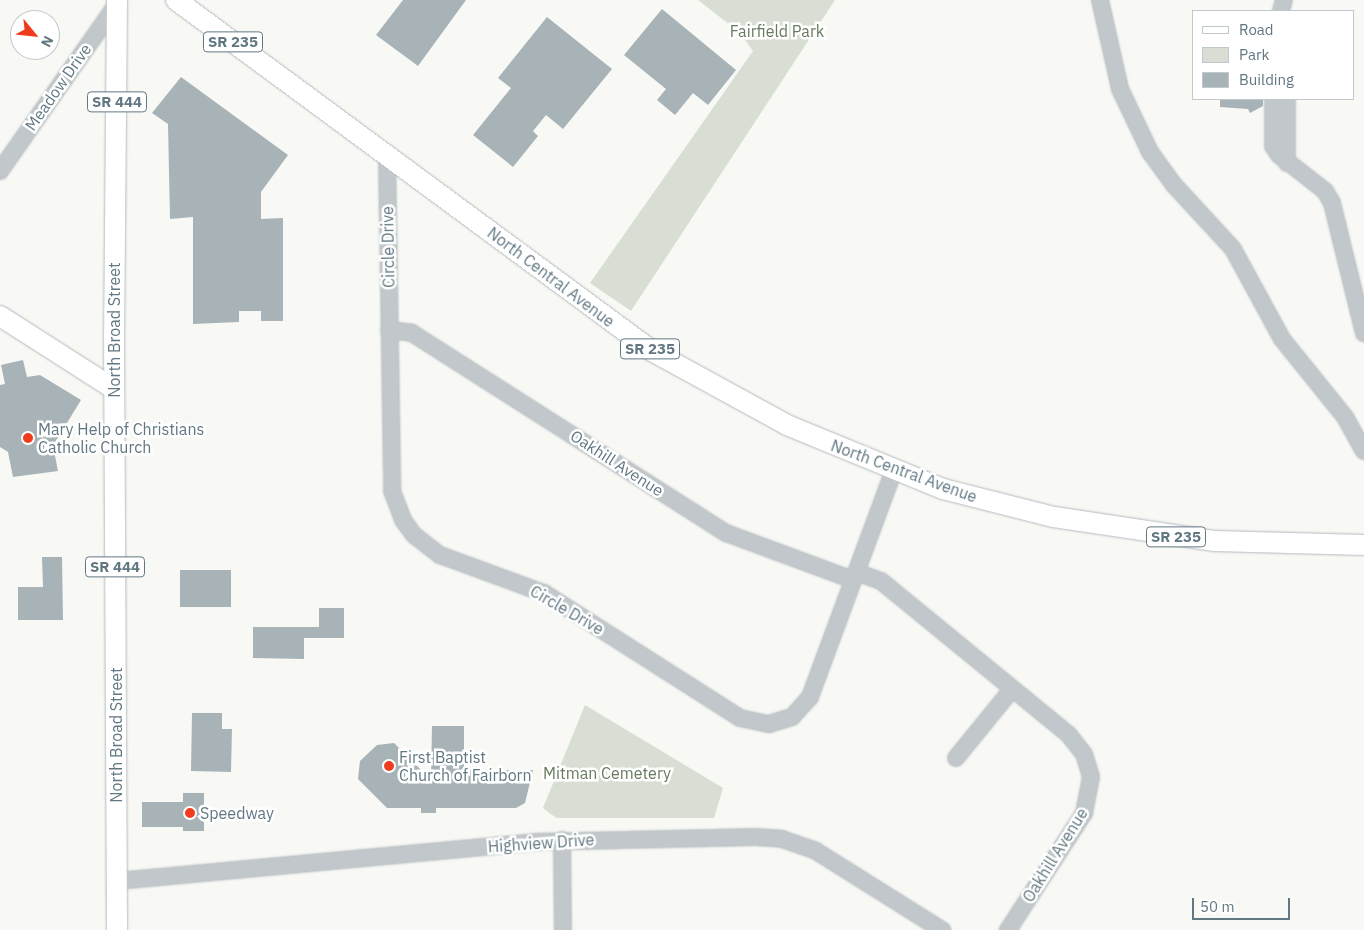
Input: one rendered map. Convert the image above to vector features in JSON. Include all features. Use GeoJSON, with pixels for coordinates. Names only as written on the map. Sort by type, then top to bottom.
{"type":"FeatureCollection","features":[{"type":"Feature","properties":{"kind":"main road","name":"North Central Avenue"},"geometry":{"type":"LineString","coordinates":[[176,0],[652,351],[787,425],[894,470],[990,502],[1054,517],[1181,537],[1259,544],[1364,545]]}},
{"type":"Feature","properties":{"kind":"main road","name":"North Broad Street"},"geometry":{"type":"LineString","coordinates":[[117,2],[114,389],[117,930]]}},
{"type":"Feature","properties":{"kind":"main road"},"geometry":{"type":"LineString","coordinates":[[0,316],[114,389]]}},
{"type":"Feature","properties":{"kind":"street"},"geometry":{"type":"LineString","coordinates":[[1100,0],[1120,89],[1150,152],[1174,185],[1233,249],[1282,339],[1345,417],[1364,451]]}},
{"type":"Feature","properties":{"kind":"street","name":"Meadow Drive"},"geometry":{"type":"LineString","coordinates":[[0,172],[117,2]]}},
{"type":"Feature","properties":{"kind":"street"},"geometry":{"type":"LineString","coordinates":[[1273,100],[1273,146],[1287,162],[1325,192],[1332,202],[1364,333]]}},
{"type":"Feature","properties":{"kind":"street"},"geometry":{"type":"LineString","coordinates":[[1287,100],[1287,162]]}},
{"type":"Feature","properties":{"kind":"street","name":"Circle Drive"},"geometry":{"type":"LineString","coordinates":[[387,155],[392,491],[403,520],[414,535],[440,555],[544,593],[740,718],[769,724],[792,716],[803,708],[810,697],[894,470]]}},
{"type":"Feature","properties":{"kind":"street","name":"Oakhill Avenue"},"geometry":{"type":"LineString","coordinates":[[390,330],[412,333],[726,533],[855,576],[881,581],[1077,744],[1088,765],[1091,783],[1084,813],[1008,930]]}},
{"type":"Feature","properties":{"kind":"street"},"geometry":{"type":"LineString","coordinates":[[956,758],[1012,689]]}},
{"type":"Feature","properties":{"kind":"street","name":"Highview Drive"},"geometry":{"type":"LineString","coordinates":[[117,881],[562,840],[756,837],[782,839],[816,851],[942,930]]}},
{"type":"Feature","properties":{"kind":"street"},"geometry":{"type":"LineString","coordinates":[[562,840],[563,930]]}},
{"type":"Feature","properties":{"kind":"green space","name":"Fairfield Park"},"geometry":{"type":"Polygon","coordinates":[[[698,0],[835,0],[631,311],[590,283],[753,51],[739,32],[698,0]]]}},
{"type":"Feature","properties":{"kind":"green space","name":"Mitman Cemetery"},"geometry":{"type":"Polygon","coordinates":[[[585,705],[723,788],[714,818],[557,818],[543,808],[585,705]]]}},
{"type":"Feature","properties":{"kind":"building"},"geometry":{"type":"Polygon","coordinates":[[[403,0],[466,0],[418,66],[376,35],[403,0]]]}},
{"type":"Feature","properties":{"kind":"building"},"geometry":{"type":"Polygon","coordinates":[[[662,9],[736,70],[708,105],[693,93],[675,115],[657,100],[666,89],[624,55],[662,9]]]}},
{"type":"Feature","properties":{"kind":"building"},"geometry":{"type":"Polygon","coordinates":[[[547,17],[612,69],[563,129],[546,115],[533,131],[538,136],[513,167],[473,135],[511,88],[498,78],[547,17]]]}},
{"type":"Feature","properties":{"kind":"building"},"geometry":{"type":"Polygon","coordinates":[[[181,77],[288,155],[261,192],[261,219],[283,218],[283,321],[261,321],[261,311],[239,311],[239,322],[193,324],[193,217],[170,219],[168,124],[152,113],[181,77]]]}},
{"type":"Feature","properties":{"kind":"building"},"geometry":{"type":"Polygon","coordinates":[[[1220,100],[1263,100],[1263,106],[1250,113],[1248,109],[1220,107],[1220,100]]]}},
{"type":"Feature","properties":{"kind":"building"},"geometry":{"type":"Polygon","coordinates":[[[23,360],[27,377],[40,375],[81,400],[53,446],[58,471],[13,477],[8,452],[0,447],[0,385],[5,384],[1,365],[23,360]]]}},
{"type":"Feature","properties":{"kind":"building"},"geometry":{"type":"Polygon","coordinates":[[[42,557],[62,557],[63,620],[18,620],[18,587],[43,587],[42,557]]]}},
{"type":"Feature","properties":{"kind":"building"},"geometry":{"type":"Polygon","coordinates":[[[180,570],[231,570],[231,607],[180,607],[180,570]]]}},
{"type":"Feature","properties":{"kind":"building"},"geometry":{"type":"Polygon","coordinates":[[[319,608],[344,608],[344,638],[304,638],[304,659],[253,658],[253,627],[319,627],[319,608]]]}},
{"type":"Feature","properties":{"kind":"building"},"geometry":{"type":"Polygon","coordinates":[[[192,713],[222,713],[222,729],[232,729],[231,772],[191,771],[192,713]]]}},
{"type":"Feature","properties":{"kind":"building","name":"First Baptist Church of Fairborn"},"geometry":{"type":"Polygon","coordinates":[[[432,726],[464,726],[464,770],[533,770],[525,803],[516,808],[436,808],[436,813],[421,813],[421,808],[387,808],[358,779],[360,761],[377,745],[394,743],[431,780],[432,726]]]}},
{"type":"Feature","properties":{"kind":"building"},"geometry":{"type":"Polygon","coordinates":[[[183,793],[204,793],[204,831],[183,831],[183,827],[142,827],[142,802],[183,802],[183,793]]]}},
{"type":"Feature","properties":{"kind":"place","name":"Mary Help of Christians Catholic Church"},"geometry":{"type":"Point","coordinates":[28,438]}},
{"type":"Feature","properties":{"kind":"place","name":"First Baptist Church of Fairborn"},"geometry":{"type":"Point","coordinates":[389,766]}},
{"type":"Feature","properties":{"kind":"place","name":"Speedway"},"geometry":{"type":"Point","coordinates":[190,813]}}]}
